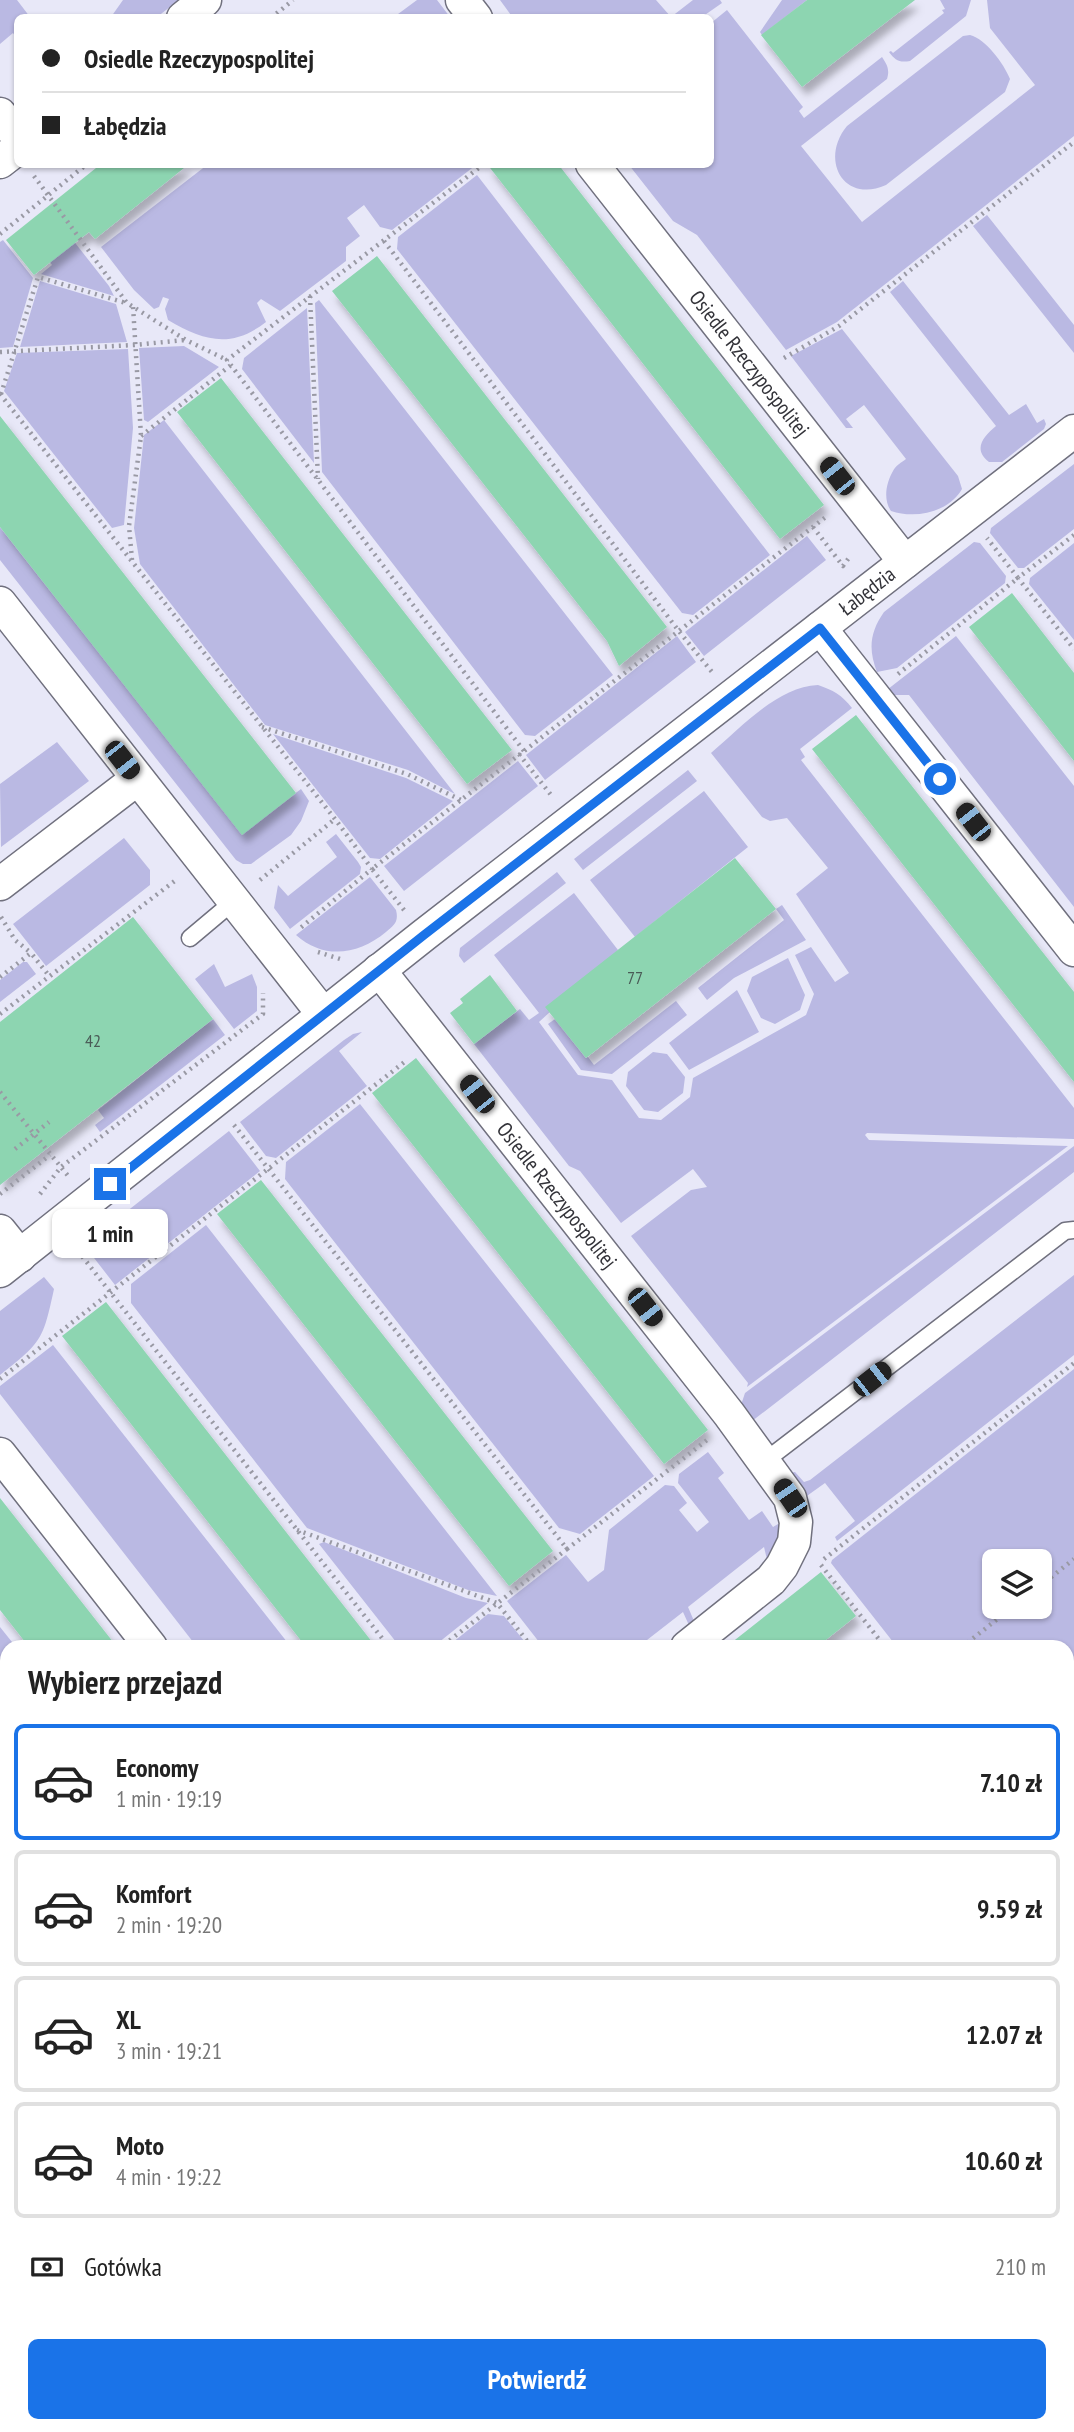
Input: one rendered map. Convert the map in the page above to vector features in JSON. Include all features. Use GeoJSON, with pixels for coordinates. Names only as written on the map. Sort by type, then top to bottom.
{"type":"FeatureCollection","features":[{"type":"Feature","properties":{"kind":"street"},"geometry":{"type":"LineString","coordinates":[[188,14],[205,0]]}},
{"type":"Feature","properties":{"kind":"street"},"geometry":{"type":"LineString","coordinates":[[462,0],[473,14]]}},
{"type":"Feature","properties":{"kind":"street"},"geometry":{"type":"LineString","coordinates":[[0,114],[14,132]]}},
{"type":"Feature","properties":{"kind":"street","name":"Osiedle Rzeczypospolitej"},"geometry":{"type":"LineString","coordinates":[[595,168],[905,562]]}},
{"type":"Feature","properties":{"kind":"street","name":"Łabędzia"},"geometry":{"type":"LineString","coordinates":[[10,1264],[379,970],[1074,431]]}},
{"type":"Feature","properties":{"kind":"street"},"geometry":{"type":"LineString","coordinates":[[0,603],[234,901],[291,953],[323,1014]]}},
{"type":"Feature","properties":{"kind":"street"},"geometry":{"type":"LineString","coordinates":[[820,628],[1074,950]]}},
{"type":"Feature","properties":{"kind":"street"},"geometry":{"type":"LineString","coordinates":[[0,884],[137,779]]}},
{"type":"Feature","properties":{"kind":"street","name":"Osiedle Rzeczypospolitej"},"geometry":{"type":"LineString","coordinates":[[379,970],[729,1414],[790,1498],[796,1522],[794,1542],[782,1566],[771,1580],[696,1640]]}},
{"type":"Feature","properties":{"kind":"street"},"geometry":{"type":"LineString","coordinates":[[0,1231],[10,1264]]}},
{"type":"Feature","properties":{"kind":"street"},"geometry":{"type":"LineString","coordinates":[[0,1454],[145,1640]]}},
{"type":"Feature","properties":{"kind":"lane"},"geometry":{"type":"LineString","coordinates":[[190,938],[234,901]]}},
{"type":"Feature","properties":{"kind":"lane"},"geometry":{"type":"LineString","coordinates":[[765,1461],[1065,1231],[1074,1230]]}},
{"type":"Feature","properties":{"kind":"path"},"geometry":{"type":"LineString","coordinates":[[276,14],[293,0]]}},
{"type":"Feature","properties":{"kind":"path"},"geometry":{"type":"LineString","coordinates":[[760,376],[790,353],[839,326],[1074,142]]}},
{"type":"Feature","properties":{"kind":"path"},"geometry":{"type":"LineString","coordinates":[[29,168],[127,303]]}},
{"type":"Feature","properties":{"kind":"path"},"geometry":{"type":"LineString","coordinates":[[1,231],[82,168]]}},
{"type":"Feature","properties":{"kind":"path"},"geometry":{"type":"LineString","coordinates":[[227,360],[479,168]]}},
{"type":"Feature","properties":{"kind":"path"},"geometry":{"type":"LineString","coordinates":[[384,241],[695,652]]}},
{"type":"Feature","properties":{"kind":"path"},"geometry":{"type":"LineString","coordinates":[[395,899],[0,394],[38,276],[127,303],[186,340],[227,360],[522,753],[537,777]]}},
{"type":"Feature","properties":{"kind":"path"},"geometry":{"type":"LineString","coordinates":[[310,296],[318,480]]}},
{"type":"Feature","properties":{"kind":"path"},"geometry":{"type":"LineString","coordinates":[[132,561],[129,526],[141,436],[133,306]]}},
{"type":"Feature","properties":{"kind":"path"},"geometry":{"type":"LineString","coordinates":[[0,352],[186,340]]}},
{"type":"Feature","properties":{"kind":"path"},"geometry":{"type":"LineString","coordinates":[[141,436],[231,365]]}},
{"type":"Feature","properties":{"kind":"path"},"geometry":{"type":"LineString","coordinates":[[291,953],[290,936],[372,869],[836,509]]}},
{"type":"Feature","properties":{"kind":"path"},"geometry":{"type":"LineString","coordinates":[[813,527],[843,566],[850,555]]}},
{"type":"Feature","properties":{"kind":"path"},"geometry":{"type":"LineString","coordinates":[[980,530],[1074,649]]}},
{"type":"Feature","properties":{"kind":"path"},"geometry":{"type":"LineString","coordinates":[[872,694],[1074,535]]}},
{"type":"Feature","properties":{"kind":"path"},"geometry":{"type":"LineString","coordinates":[[261,727],[407,774],[461,800]]}},
{"type":"Feature","properties":{"kind":"path"},"geometry":{"type":"LineString","coordinates":[[0,1014],[202,860]]}},
{"type":"Feature","properties":{"kind":"path"},"geometry":{"type":"LineString","coordinates":[[401,922],[403,908]]}},
{"type":"Feature","properties":{"kind":"path"},"geometry":{"type":"LineString","coordinates":[[0,916],[15,940],[31,953],[50,977]]}},
{"type":"Feature","properties":{"kind":"path"},"geometry":{"type":"LineString","coordinates":[[0,977],[31,953]]}},
{"type":"Feature","properties":{"kind":"path"},"geometry":{"type":"LineString","coordinates":[[37,1198],[61,1167],[263,1014],[263,988],[259,978],[291,953],[348,958]]}},
{"type":"Feature","properties":{"kind":"path"},"geometry":{"type":"LineString","coordinates":[[0,1379],[417,1051]]}},
{"type":"Feature","properties":{"kind":"path"},"geometry":{"type":"LineString","coordinates":[[0,1092],[88,1201]]}},
{"type":"Feature","properties":{"kind":"path"},"geometry":{"type":"LineString","coordinates":[[240,1115],[231,1122],[567,1549]]}},
{"type":"Feature","properties":{"kind":"path"},"geometry":{"type":"LineString","coordinates":[[15,1149],[49,1122]]}},
{"type":"Feature","properties":{"kind":"path"},"geometry":{"type":"LineString","coordinates":[[0,1194],[50,1155]]}},
{"type":"Feature","properties":{"kind":"path"},"geometry":{"type":"LineString","coordinates":[[74,1245],[383,1640]]}},
{"type":"Feature","properties":{"kind":"path"},"geometry":{"type":"LineString","coordinates":[[879,1640],[817,1561],[1074,1363]]}},
{"type":"Feature","properties":{"kind":"path"},"geometry":{"type":"LineString","coordinates":[[450,1640],[721,1429],[729,1414]]}},
{"type":"Feature","properties":{"kind":"path"},"geometry":{"type":"LineString","coordinates":[[296,1530],[496,1603],[526,1640]]}},
{"type":"Feature","properties":{"kind":"path"},"geometry":{"type":"LineString","coordinates":[[1052,1576],[1074,1559]]}},
{"type":"Feature","properties":{"kind":"path"},"geometry":{"type":"LineString","coordinates":[[971,1640],[998,1619]]}},
{"type":"Feature","properties":{"kind":"shaded area"},"geometry":{"type":"Polygon","coordinates":[[[0,0],[17,0],[28,14],[14,14],[14,34],[0,44],[0,0]]]}},
{"type":"Feature","properties":{"kind":"shaded area"},"geometry":{"type":"Polygon","coordinates":[[[123,0],[179,0],[161,14],[113,14],[123,0]]]}},
{"type":"Feature","properties":{"kind":"shaded area"},"geometry":{"type":"Polygon","coordinates":[[[417,0],[437,0],[448,14],[398,14],[417,0]]]}},
{"type":"Feature","properties":{"kind":"shaded area"},"geometry":{"type":"Polygon","coordinates":[[[500,0],[656,0],[668,14],[510,14],[500,0]]]}},
{"type":"Feature","properties":{"kind":"shaded area"},"geometry":{"type":"Polygon","coordinates":[[[693,0],[720,0],[722,3],[706,14],[675,14],[693,0]]]}},
{"type":"Feature","properties":{"kind":"shaded area"},"geometry":{"type":"Polygon","coordinates":[[[782,0],[807,0],[762,35],[760,32],[782,0]]]}},
{"type":"Feature","properties":{"kind":"shaded area"},"geometry":{"type":"Polygon","coordinates":[[[940,0],[971,0],[966,16],[910,61],[895,59],[889,52],[893,53],[944,13],[942,10],[945,9],[940,0]]]}},
{"type":"Feature","properties":{"kind":"shaded area"},"geometry":{"type":"Polygon","coordinates":[[[987,0],[1074,0],[1074,136],[837,322],[786,350],[697,235],[673,221],[631,168],[714,168],[714,21],[727,10],[803,107],[799,111],[804,118],[882,57],[888,67],[887,79],[801,146],[862,222],[1035,85],[990,28],[987,0]]]}},
{"type":"Feature","properties":{"kind":"shaded area"},"geometry":{"type":"Polygon","coordinates":[[[970,35],[982,41],[1003,66],[1010,79],[1005,92],[886,185],[858,189],[848,184],[840,175],[835,152],[847,126],[963,36],[970,35]]]}},
{"type":"Feature","properties":{"kind":"shaded area"},"geometry":{"type":"Polygon","coordinates":[[[203,168],[472,168],[392,230],[380,227],[364,205],[347,218],[360,236],[346,247],[346,261],[280,311],[261,299],[257,303],[266,322],[253,331],[229,339],[206,337],[168,320],[165,309],[169,299],[163,297],[159,307],[154,309],[134,290],[101,247],[203,168]]]}},
{"type":"Feature","properties":{"kind":"shaded area"},"geometry":{"type":"Polygon","coordinates":[[[477,175],[770,555],[693,615],[682,613],[397,249],[398,237],[477,175]]]}},
{"type":"Feature","properties":{"kind":"shaded area"},"geometry":{"type":"Polygon","coordinates":[[[987,215],[1074,325],[1074,353],[973,226],[987,215]]]}},
{"type":"Feature","properties":{"kind":"shaded area"},"geometry":{"type":"Polygon","coordinates":[[[61,225],[114,296],[41,274],[52,265],[45,255],[61,225]]]}},
{"type":"Feature","properties":{"kind":"shaded area"},"geometry":{"type":"Polygon","coordinates":[[[3,240],[33,278],[13,347],[0,348],[0,242],[3,240]]]}},
{"type":"Feature","properties":{"kind":"shaded area"},"geometry":{"type":"Polygon","coordinates":[[[40,281],[116,304],[127,342],[20,347],[40,281]]]}},
{"type":"Feature","properties":{"kind":"shaded area"},"geometry":{"type":"Polygon","coordinates":[[[903,281],[1009,415],[1026,404],[1037,423],[1044,419],[1044,429],[1002,462],[989,462],[981,452],[984,438],[996,426],[890,292],[903,281]]]}},
{"type":"Feature","properties":{"kind":"shaded area"},"geometry":{"type":"Polygon","coordinates":[[[319,300],[613,675],[535,736],[525,735],[322,472],[315,303],[319,300]]]}},
{"type":"Feature","properties":{"kind":"shaded area"},"geometry":{"type":"Polygon","coordinates":[[[307,308],[314,463],[242,369],[244,358],[307,308]]]}},
{"type":"Feature","properties":{"kind":"shaded area"},"geometry":{"type":"Polygon","coordinates":[[[842,329],[958,476],[962,489],[940,509],[920,514],[891,511],[886,491],[895,467],[906,459],[864,405],[846,419],[853,428],[846,428],[791,356],[842,329]]]}},
{"type":"Feature","properties":{"kind":"shaded area"},"geometry":{"type":"Polygon","coordinates":[[[184,346],[219,367],[148,422],[144,420],[139,348],[184,346]]]}},
{"type":"Feature","properties":{"kind":"shaded area"},"geometry":{"type":"Polygon","coordinates":[[[128,349],[133,428],[124,525],[112,528],[4,391],[17,353],[128,349]]]}},
{"type":"Feature","properties":{"kind":"shaded area"},"geometry":{"type":"Polygon","coordinates":[[[164,420],[455,794],[408,770],[265,725],[140,564],[134,528],[144,435],[164,420]]]}},
{"type":"Feature","properties":{"kind":"shaded area"},"geometry":{"type":"Polygon","coordinates":[[[1074,464],[1074,529],[1024,568],[1018,568],[990,533],[991,528],[1074,464]]]}},
{"type":"Feature","properties":{"kind":"shaded area"},"geometry":{"type":"Polygon","coordinates":[[[0,527],[242,834],[301,789],[309,801],[301,821],[291,835],[251,864],[236,860],[0,560],[0,527]]]}},
{"type":"Feature","properties":{"kind":"shaded area"},"geometry":{"type":"Polygon","coordinates":[[[807,536],[826,560],[704,656],[685,632],[807,536]]]}},
{"type":"Feature","properties":{"kind":"shaded area"},"geometry":{"type":"Polygon","coordinates":[[[974,542],[980,543],[1006,576],[1005,583],[897,668],[877,672],[872,656],[872,641],[884,612],[974,542]]]}},
{"type":"Feature","properties":{"kind":"shaded area"},"geometry":{"type":"Polygon","coordinates":[[[1074,543],[1074,640],[1029,584],[1030,578],[1074,543]]]}},
{"type":"Feature","properties":{"kind":"shaded area"},"geometry":{"type":"Polygon","coordinates":[[[677,636],[696,662],[545,780],[526,755],[677,636]]]}},
{"type":"Feature","properties":{"kind":"shaded area"},"geometry":{"type":"Polygon","coordinates":[[[956,636],[1074,786],[1074,907],[909,695],[883,693],[956,636]]]}},
{"type":"Feature","properties":{"kind":"shaded area"},"geometry":{"type":"Polygon","coordinates":[[[818,685],[837,694],[852,708],[800,749],[805,757],[801,760],[1074,1108],[1074,1139],[867,1133],[865,1135],[869,1140],[1068,1146],[747,1387],[748,1383],[631,1236],[691,1190],[707,1187],[693,1169],[621,1223],[580,1171],[569,1166],[474,1044],[520,1009],[529,1020],[539,1013],[494,955],[574,893],[618,950],[539,1022],[578,1075],[612,1080],[639,1118],[661,1120],[690,1097],[693,1078],[806,1015],[814,994],[795,955],[811,947],[835,982],[849,973],[796,894],[828,868],[787,818],[770,821],[762,817],[711,753],[774,701],[803,687],[818,685]]]}},
{"type":"Feature","properties":{"kind":"shaded area"},"geometry":{"type":"Polygon","coordinates":[[[273,734],[406,778],[453,801],[380,859],[370,858],[273,734]]]}},
{"type":"Feature","properties":{"kind":"shaded area"},"geometry":{"type":"Polygon","coordinates":[[[57,742],[89,781],[1,847],[0,784],[57,742]]]}},
{"type":"Feature","properties":{"kind":"shaded area"},"geometry":{"type":"Polygon","coordinates":[[[518,761],[538,786],[404,891],[384,866],[518,761]]]}},
{"type":"Feature","properties":{"kind":"shaded area"},"geometry":{"type":"Polygon","coordinates":[[[688,770],[697,781],[583,870],[574,859],[688,770]]]}},
{"type":"Feature","properties":{"kind":"shaded area"},"geometry":{"type":"Polygon","coordinates":[[[704,791],[748,847],[635,937],[590,880],[704,791]]]}},
{"type":"Feature","properties":{"kind":"shaded area"},"geometry":{"type":"Polygon","coordinates":[[[336,834],[361,867],[360,874],[290,929],[274,908],[278,885],[288,896],[337,857],[326,842],[336,834]]]}},
{"type":"Feature","properties":{"kind":"shaded area"},"geometry":{"type":"Polygon","coordinates":[[[124,838],[150,870],[150,885],[46,966],[13,924],[124,838]]]}},
{"type":"Feature","properties":{"kind":"shaded area"},"geometry":{"type":"Polygon","coordinates":[[[557,872],[566,883],[464,963],[459,956],[460,948],[557,872]]]}},
{"type":"Feature","properties":{"kind":"shaded area"},"geometry":{"type":"Polygon","coordinates":[[[370,877],[396,910],[396,920],[386,932],[364,946],[341,951],[318,948],[296,935],[370,877]]]}},
{"type":"Feature","properties":{"kind":"shaded area"},"geometry":{"type":"Polygon","coordinates":[[[782,905],[806,940],[734,978],[707,1000],[698,988],[784,920],[776,909],[782,905]]]}},
{"type":"Feature","properties":{"kind":"shaded area"},"geometry":{"type":"Polygon","coordinates":[[[788,958],[805,995],[800,1010],[775,1024],[761,1018],[747,991],[752,977],[788,958]]]}},
{"type":"Feature","properties":{"kind":"shaded area"},"geometry":{"type":"Polygon","coordinates":[[[23,962],[27,962],[36,974],[0,1002],[0,980],[23,962]]]}},
{"type":"Feature","properties":{"kind":"shaded area"},"geometry":{"type":"Polygon","coordinates":[[[214,964],[225,987],[252,974],[257,987],[257,1011],[234,1029],[195,979],[214,964]]]}},
{"type":"Feature","properties":{"kind":"shaded area"},"geometry":{"type":"Polygon","coordinates":[[[737,990],[759,1032],[689,1070],[669,1043],[737,990]]]}},
{"type":"Feature","properties":{"kind":"shaded area"},"geometry":{"type":"Polygon","coordinates":[[[676,1001],[687,1015],[612,1074],[581,1070],[548,1024],[555,1019],[594,1065],[676,1001]]]}},
{"type":"Feature","properties":{"kind":"shaded area"},"geometry":{"type":"Polygon","coordinates":[[[213,1019],[225,1035],[100,1132],[95,1125],[104,1118],[98,1110],[213,1019]]]}},
{"type":"Feature","properties":{"kind":"shaded area"},"geometry":{"type":"Polygon","coordinates":[[[362,1032],[339,1051],[367,1086],[276,1158],[266,1156],[240,1122],[344,1040],[362,1032]]]}},
{"type":"Feature","properties":{"kind":"shaded area"},"geometry":{"type":"Polygon","coordinates":[[[653,1052],[667,1054],[685,1077],[683,1093],[658,1112],[644,1110],[626,1086],[628,1072],[653,1052]]]}},
{"type":"Feature","properties":{"kind":"shaded area"},"geometry":{"type":"Polygon","coordinates":[[[360,1104],[654,1476],[580,1534],[559,1528],[285,1179],[286,1162],[360,1104]]]}},
{"type":"Feature","properties":{"kind":"shaded area"},"geometry":{"type":"Polygon","coordinates":[[[229,1131],[260,1171],[115,1285],[84,1245],[229,1131]]]}},
{"type":"Feature","properties":{"kind":"shaded area"},"geometry":{"type":"Polygon","coordinates":[[[1074,1146],[1074,1172],[747,1425],[738,1414],[745,1393],[1074,1146]]]}},
{"type":"Feature","properties":{"kind":"shaded area"},"geometry":{"type":"Polygon","coordinates":[[[206,1225],[497,1596],[468,1590],[307,1528],[131,1303],[131,1284],[206,1225]]]}},
{"type":"Feature","properties":{"kind":"shaded area"},"geometry":{"type":"Polygon","coordinates":[[[1074,1275],[1074,1355],[837,1541],[835,1537],[855,1521],[825,1483],[804,1498],[788,1473],[795,1472],[804,1482],[810,1480],[1074,1275]]]}},
{"type":"Feature","properties":{"kind":"shaded area"},"geometry":{"type":"Polygon","coordinates":[[[44,1277],[54,1289],[39,1339],[25,1355],[0,1375],[0,1311],[44,1277]]]}},
{"type":"Feature","properties":{"kind":"shaded area"},"geometry":{"type":"Polygon","coordinates":[[[53,1345],[285,1640],[192,1640],[0,1394],[0,1386],[53,1345]]]}},
{"type":"Feature","properties":{"kind":"shaded area"},"geometry":{"type":"Polygon","coordinates":[[[1074,1369],[1074,1640],[892,1640],[831,1563],[832,1560],[1074,1369]]]}},
{"type":"Feature","properties":{"kind":"shaded area"},"geometry":{"type":"Polygon","coordinates":[[[708,1452],[724,1473],[718,1478],[749,1520],[762,1511],[773,1527],[778,1524],[786,1534],[769,1568],[764,1547],[688,1607],[697,1628],[692,1632],[683,1612],[647,1640],[538,1640],[507,1601],[566,1555],[588,1582],[604,1570],[609,1530],[665,1485],[674,1486],[687,1503],[679,1510],[697,1532],[709,1522],[678,1483],[679,1474],[708,1452]]]}},
{"type":"Feature","properties":{"kind":"shaded area"},"geometry":{"type":"Polygon","coordinates":[[[324,1542],[466,1598],[488,1603],[442,1640],[394,1640],[319,1544],[324,1542]]]}},
{"type":"Feature","properties":{"kind":"shaded area"},"geometry":{"type":"Polygon","coordinates":[[[488,1614],[504,1616],[523,1640],[456,1640],[488,1614]]]}},
{"type":"Feature","properties":{"kind":"shaded area"},"geometry":{"type":"Polygon","coordinates":[[[0,1627],[10,1640],[0,1640],[0,1627]]]}},
{"type":"Feature","properties":{"kind":"building"},"geometry":{"type":"Polygon","coordinates":[[[807,0],[915,0],[802,87],[761,35],[807,0]]]}},
{"type":"Feature","properties":{"kind":"building"},"geometry":{"type":"Polygon","coordinates":[[[96,168],[184,168],[95,239],[89,232],[34,275],[6,240],[96,168]]]}},
{"type":"Feature","properties":{"kind":"building"},"geometry":{"type":"Polygon","coordinates":[[[490,168],[561,168],[824,505],[780,539],[490,168]]]}},
{"type":"Feature","properties":{"kind":"building"},"geometry":{"type":"Polygon","coordinates":[[[377,256],[667,627],[619,666],[607,641],[332,291],[377,256]]]}},
{"type":"Feature","properties":{"kind":"building"},"geometry":{"type":"Polygon","coordinates":[[[221,378],[512,750],[467,784],[177,412],[221,378]]]}},
{"type":"Feature","properties":{"kind":"building"},"geometry":{"type":"Polygon","coordinates":[[[0,416],[296,793],[242,835],[0,527],[0,416]]]}},
{"type":"Feature","properties":{"kind":"building"},"geometry":{"type":"Polygon","coordinates":[[[1012,593],[1074,673],[1074,761],[969,627],[1012,593]]]}},
{"type":"Feature","properties":{"kind":"building"},"geometry":{"type":"Polygon","coordinates":[[[856,715],[1074,992],[1074,1082],[812,749],[856,715]]]}},
{"type":"Feature","properties":{"kind":"building"},"geometry":{"type":"Polygon","coordinates":[[[735,858],[776,909],[586,1058],[545,1007],[735,858]]]}},
{"type":"Feature","properties":{"kind":"building"},"geometry":{"type":"Polygon","coordinates":[[[133,917],[213,1019],[0,1185],[0,1022],[133,917]]]}},
{"type":"Feature","properties":{"kind":"building"},"geometry":{"type":"Polygon","coordinates":[[[490,975],[517,1011],[474,1044],[450,1013],[463,1003],[460,999],[490,975]]]}},
{"type":"Feature","properties":{"kind":"building"},"geometry":{"type":"Polygon","coordinates":[[[416,1058],[708,1430],[664,1464],[372,1093],[416,1058]]]}},
{"type":"Feature","properties":{"kind":"building"},"geometry":{"type":"Polygon","coordinates":[[[261,1180],[553,1551],[509,1586],[217,1214],[261,1180]]]}},
{"type":"Feature","properties":{"kind":"building"},"geometry":{"type":"Polygon","coordinates":[[[106,1302],[371,1640],[301,1640],[62,1336],[106,1302]]]}},
{"type":"Feature","properties":{"kind":"building"},"geometry":{"type":"Polygon","coordinates":[[[0,1498],[112,1640],[24,1640],[0,1610],[0,1498]]]}},
{"type":"Feature","properties":{"kind":"building"},"geometry":{"type":"Polygon","coordinates":[[[821,1572],[856,1616],[826,1640],[735,1640],[821,1572]]]}},
{"type":"Feature","properties":{"kind":"route"},"geometry":{"type":"LineString","coordinates":[[110,1184],[424,935],[820,628],[940,779]]}}]}
